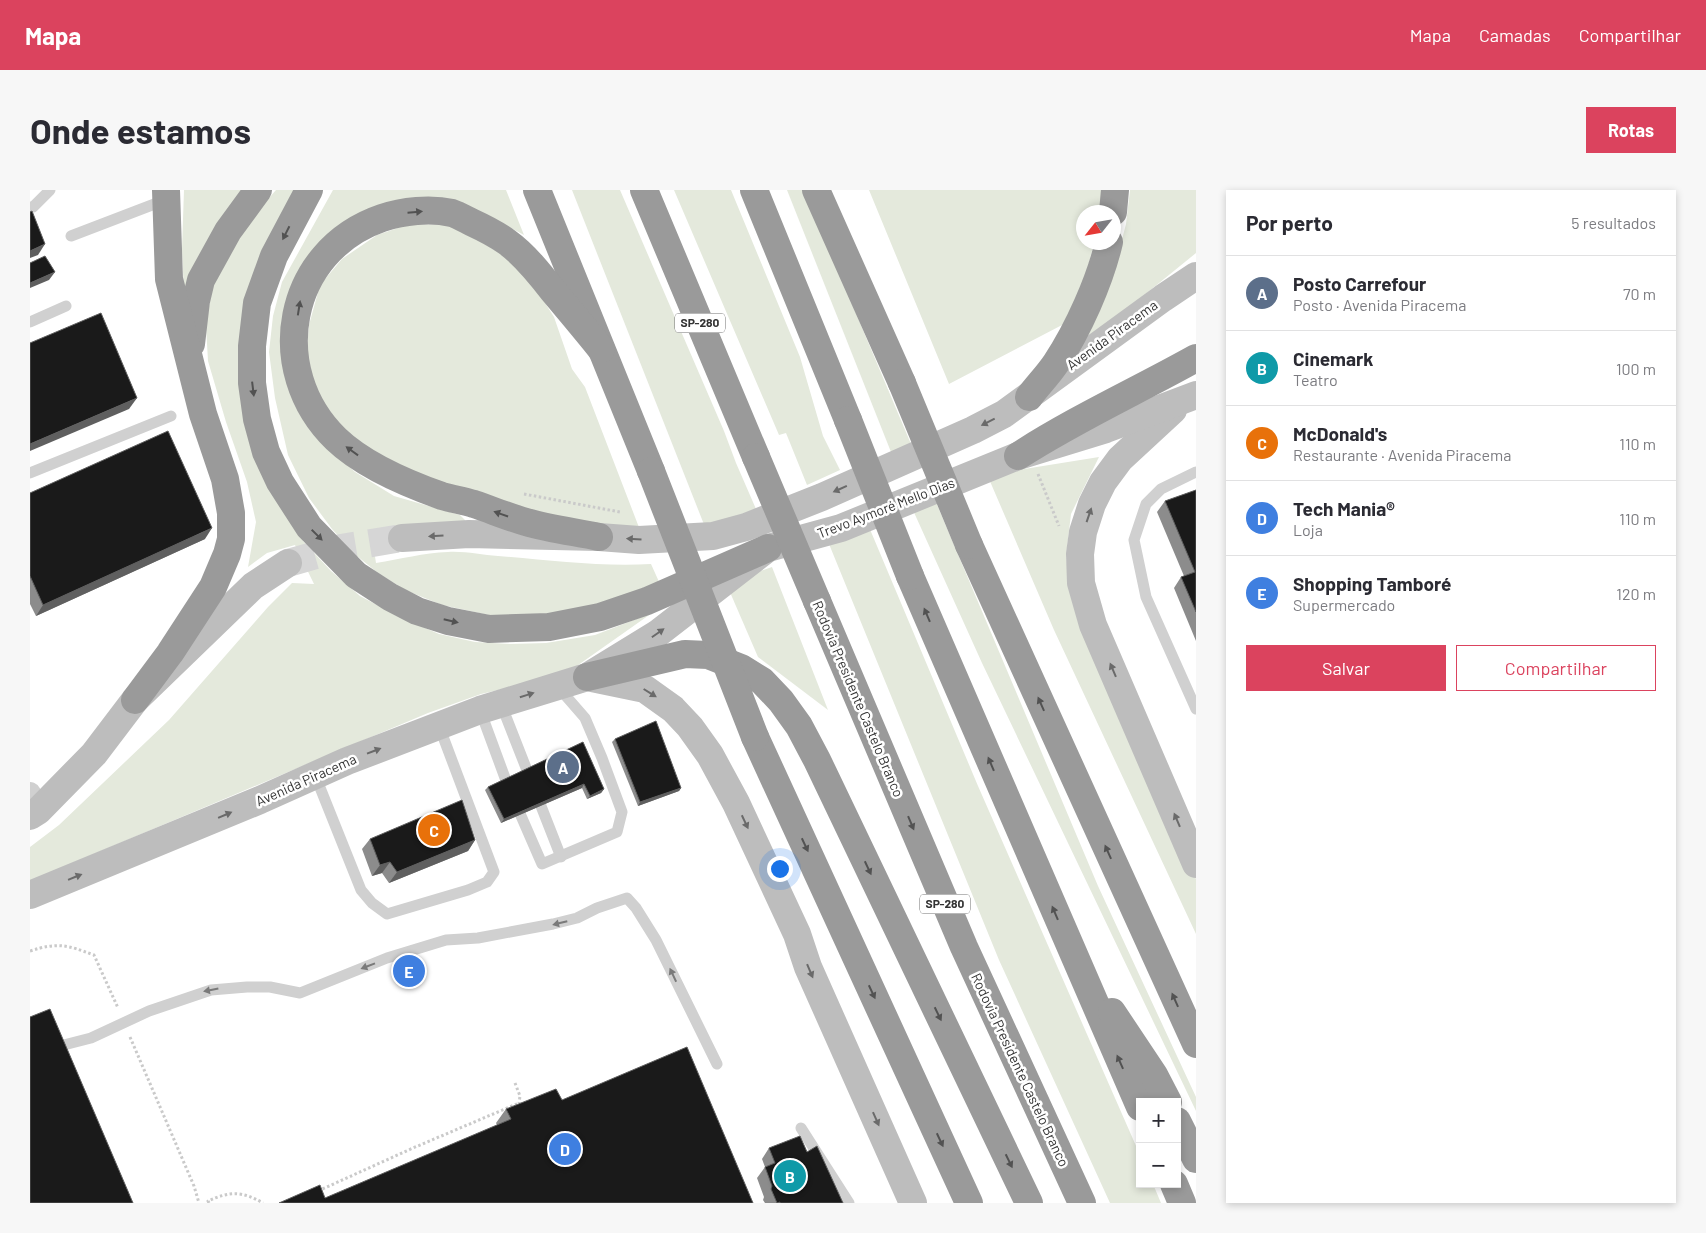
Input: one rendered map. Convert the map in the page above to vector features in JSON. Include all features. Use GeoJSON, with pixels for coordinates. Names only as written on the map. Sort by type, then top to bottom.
{"type":"FeatureCollection","features":[{"type":"Feature","properties":{"kind":"highway"},"geometry":{"type":"LineString","coordinates":[[189,363],[196,301],[202,280],[228,231],[258,190]]}},
{"type":"Feature","properties":{"kind":"highway"},"geometry":{"type":"LineString","coordinates":[[309,190],[274,256],[256,303],[252,346],[252,383],[257,419],[266,452],[280,482],[309,527],[356,575],[390,597],[417,611],[448,621],[489,629],[549,627],[600,617],[647,601],[768,548]]}},
{"type":"Feature","properties":{"kind":"highway"},"geometry":{"type":"LineString","coordinates":[[537,190],[651,471],[755,736],[969,1203]]}},
{"type":"Feature","properties":{"kind":"highway","name":"Rodovia Presidente Castelo Branco"},"geometry":{"type":"LineString","coordinates":[[644,190],[964,947],[1082,1203]]}},
{"type":"Feature","properties":{"kind":"highway"},"geometry":{"type":"LineString","coordinates":[[754,190],[910,576],[1136,1098]]}},
{"type":"Feature","properties":{"kind":"highway"},"geometry":{"type":"LineString","coordinates":[[816,190],[902,383],[969,545],[1196,1044]]}},
{"type":"Feature","properties":{"kind":"highway"},"geometry":{"type":"LineString","coordinates":[[828,218],[829,190]]}},
{"type":"Feature","properties":{"kind":"highway"},"geometry":{"type":"LineString","coordinates":[[1114,205],[1115,190]]}},
{"type":"Feature","properties":{"kind":"highway"},"geometry":{"type":"LineString","coordinates":[[135,700],[170,653],[213,587],[227,554],[231,539],[231,513],[225,479],[203,414],[169,279],[166,195]]}},
{"type":"Feature","properties":{"kind":"highway"},"geometry":{"type":"LineString","coordinates":[[599,537],[526,522],[444,496],[399,478],[367,461],[337,439],[316,414],[301,386],[294,358],[299,302],[306,282],[324,256],[340,241],[369,223],[397,213],[426,211],[452,213],[483,227],[509,243],[536,269],[601,348]]}},
{"type":"Feature","properties":{"kind":"highway"},"geometry":{"type":"LineString","coordinates":[[1029,397],[1056,363],[1074,331],[1104,264],[1107,250]]}},
{"type":"Feature","properties":{"kind":"highway"},"geometry":{"type":"LineString","coordinates":[[1024,467],[1081,419],[1196,358]]}},
{"type":"Feature","properties":{"kind":"highway"},"geometry":{"type":"LineString","coordinates":[[586,677],[685,654],[708,655],[748,672],[762,681],[781,701],[799,726],[817,760],[1029,1203]]}},
{"type":"Feature","properties":{"kind":"highway"},"geometry":{"type":"LineString","coordinates":[[1073,953],[1154,1075],[1166,1098]]}},
{"type":"Feature","properties":{"kind":"highway"},"geometry":{"type":"LineString","coordinates":[[1181,1129],[1196,1159]]}},
{"type":"Feature","properties":{"kind":"highway"},"geometry":{"type":"LineString","coordinates":[[1176,1188],[1182,1203]]}},
{"type":"Feature","properties":{"kind":"main road","name":"Avenida Piracema"},"geometry":{"type":"LineString","coordinates":[[1029,397],[1163,298],[1196,276]]}},
{"type":"Feature","properties":{"kind":"main road"},"geometry":{"type":"LineString","coordinates":[[402,538],[469,534],[599,537],[639,540],[713,536],[746,527],[822,497],[973,430],[1004,414],[1029,397]]}},
{"type":"Feature","properties":{"kind":"main road","name":"Trevo Aymoré Mello Dias"},"geometry":{"type":"LineString","coordinates":[[586,677],[657,634],[768,548],[841,528],[1024,467],[1106,429],[1191,397]]}},
{"type":"Feature","properties":{"kind":"main road"},"geometry":{"type":"LineString","coordinates":[[1191,397],[1120,459],[1103,482],[1092,504],[1083,532],[1080,554],[1081,582],[1093,624],[1196,864]]}},
{"type":"Feature","properties":{"kind":"main road"},"geometry":{"type":"LineString","coordinates":[[33,807],[94,754],[135,700],[253,586],[288,563]]}},
{"type":"Feature","properties":{"kind":"main road","name":"Avenida Piracema"},"geometry":{"type":"LineString","coordinates":[[30,896],[206,823],[347,761],[491,707],[586,677]]}},
{"type":"Feature","properties":{"kind":"main road"},"geometry":{"type":"LineString","coordinates":[[586,677],[645,689],[673,709],[710,755],[736,803],[797,934],[808,967],[913,1203]]}},
{"type":"Feature","properties":{"kind":"lane"},"geometry":{"type":"LineString","coordinates":[[30,207],[33,207],[50,190]]}},
{"type":"Feature","properties":{"kind":"lane"},"geometry":{"type":"LineString","coordinates":[[71,236],[166,195]]}},
{"type":"Feature","properties":{"kind":"lane"},"geometry":{"type":"LineString","coordinates":[[30,322],[66,306]]}},
{"type":"Feature","properties":{"kind":"lane"},"geometry":{"type":"LineString","coordinates":[[30,473],[171,416]]}},
{"type":"Feature","properties":{"kind":"lane"},"geometry":{"type":"LineString","coordinates":[[1196,472],[1161,489],[1146,504],[1134,540],[1146,597],[1196,709]]}},
{"type":"Feature","properties":{"kind":"lane"},"geometry":{"type":"LineString","coordinates":[[491,707],[508,786],[542,864],[617,832],[622,812],[585,718],[557,685]]}},
{"type":"Feature","properties":{"kind":"lane"},"geometry":{"type":"LineString","coordinates":[[491,707],[561,856]]}},
{"type":"Feature","properties":{"kind":"lane"},"geometry":{"type":"LineString","coordinates":[[315,775],[361,890],[372,903],[387,914],[468,890],[487,882],[494,872],[439,726]]}},
{"type":"Feature","properties":{"kind":"lane"},"geometry":{"type":"LineString","coordinates":[[52,1048],[91,1038],[149,1011],[211,990],[270,987],[300,993],[387,958],[446,940],[478,938],[553,924],[577,918],[597,908],[627,898],[636,908],[656,940],[717,1064]]}},
{"type":"Feature","properties":{"kind":"lane"},"geometry":{"type":"LineString","coordinates":[[801,1128],[849,1203]]}},
{"type":"Feature","properties":{"kind":"path"},"geometry":{"type":"LineString","coordinates":[[1024,467],[1038,474],[1060,528]]}},
{"type":"Feature","properties":{"kind":"path"},"geometry":{"type":"LineString","coordinates":[[522,494],[620,512]]}},
{"type":"Feature","properties":{"kind":"path"},"geometry":{"type":"LineString","coordinates":[[30,951],[47,946],[71,946],[94,955],[194,1186],[199,1203]]}},
{"type":"Feature","properties":{"kind":"path"},"geometry":{"type":"LineString","coordinates":[[515,1083],[523,1112]]}},
{"type":"Feature","properties":{"kind":"path"},"geometry":{"type":"LineString","coordinates":[[316,1192],[519,1103]]}},
{"type":"Feature","properties":{"kind":"path"},"geometry":{"type":"LineString","coordinates":[[203,1203],[209,1202],[221,1195],[236,1193],[260,1202]]}},
{"type":"Feature","properties":{"kind":"shaded area"},"geometry":{"type":"Polygon","coordinates":[[[184,190],[249,190],[184,294],[182,249],[184,190]]]}},
{"type":"Feature","properties":{"kind":"shaded area"},"geometry":{"type":"Polygon","coordinates":[[[276,190],[301,190],[245,329],[303,541],[331,571],[360,596],[398,616],[439,634],[475,642],[510,644],[546,643],[595,635],[652,613],[564,675],[481,694],[428,713],[30,881],[30,847],[59,825],[169,720],[268,607],[292,583],[314,584],[295,545],[267,553],[248,567],[256,522],[247,482],[226,422],[208,361],[206,326],[213,281],[238,234],[276,190]]]}},
{"type":"Feature","properties":{"kind":"shaded area"},"geometry":{"type":"Polygon","coordinates":[[[333,190],[506,190],[524,235],[485,214],[404,204],[294,292],[325,445],[355,472],[394,496],[460,515],[465,520],[466,525],[398,527],[371,530],[376,563],[454,552],[594,564],[651,564],[660,584],[627,598],[534,618],[498,617],[442,605],[405,590],[378,573],[357,556],[332,529],[309,498],[288,455],[275,398],[269,352],[273,316],[282,282],[333,190]]]}},
{"type":"Feature","properties":{"kind":"shaded area"},"geometry":{"type":"Polygon","coordinates":[[[572,190],[620,190],[756,509],[705,527],[572,190]]]}},
{"type":"Feature","properties":{"kind":"shaded area"},"geometry":{"type":"Polygon","coordinates":[[[674,190],[731,190],[800,357],[823,436],[840,470],[807,485],[786,433],[779,435],[674,190]]]}},
{"type":"Feature","properties":{"kind":"shaded area"},"geometry":{"type":"Polygon","coordinates":[[[787,190],[804,190],[911,444],[891,452],[787,190]]]}},
{"type":"Feature","properties":{"kind":"shaded area"},"geometry":{"type":"Polygon","coordinates":[[[869,190],[1102,190],[1100,205],[1076,205],[1076,250],[1092,250],[1085,278],[1064,324],[949,384],[869,190]]]}},
{"type":"Feature","properties":{"kind":"shaded area"},"geometry":{"type":"Polygon","coordinates":[[[1130,190],[1196,190],[1196,253],[1095,335],[1086,338],[1119,250],[1121,250],[1130,190]]]}},
{"type":"Feature","properties":{"kind":"shaded area"},"geometry":{"type":"Polygon","coordinates":[[[410,224],[452,225],[512,260],[531,281],[554,317],[572,369],[585,387],[640,530],[594,526],[435,486],[350,438],[321,403],[306,361],[309,325],[320,285],[342,259],[377,235],[410,224]]]}},
{"type":"Feature","properties":{"kind":"shaded area"},"geometry":{"type":"Polygon","coordinates":[[[1099,457],[1071,514],[1066,556],[1070,591],[1196,879],[1196,934],[1054,630],[989,479],[1018,470],[1099,457]]]}},
{"type":"Feature","properties":{"kind":"shaded area"},"geometry":{"type":"Polygon","coordinates":[[[935,500],[1098,886],[1196,1097],[1196,1111],[982,663],[912,508],[935,500]]]}},
{"type":"Feature","properties":{"kind":"shaded area"},"geometry":{"type":"Polygon","coordinates":[[[869,527],[978,786],[1136,1146],[1136,1188],[1155,1188],[1161,1203],[1110,1203],[999,960],[829,544],[869,527]]]}},
{"type":"Feature","properties":{"kind":"shaded area"},"geometry":{"type":"Polygon","coordinates":[[[772,567],[828,710],[758,657],[726,583],[772,567]]]}},
{"type":"Feature","properties":{"kind":"building"},"geometry":{"type":"Polygon","coordinates":[[[32,211],[45,244],[30,251],[30,212],[32,211]]]}},
{"type":"Feature","properties":{"kind":"building"},"geometry":{"type":"Polygon","coordinates":[[[45,256],[55,272],[30,283],[30,263],[45,256]]]}},
{"type":"Feature","properties":{"kind":"building"},"geometry":{"type":"Polygon","coordinates":[[[101,313],[137,398],[30,444],[30,343],[101,313]]]}},
{"type":"Feature","properties":{"kind":"building"},"geometry":{"type":"Polygon","coordinates":[[[168,431],[212,528],[43,605],[30,576],[30,493],[168,431]]]}},
{"type":"Feature","properties":{"kind":"building"},"geometry":{"type":"Polygon","coordinates":[[[1196,490],[1196,612],[1181,577],[1195,572],[1165,501],[1196,490]]]}},
{"type":"Feature","properties":{"kind":"building"},"geometry":{"type":"Polygon","coordinates":[[[656,721],[681,788],[640,802],[615,739],[656,721]]]}},
{"type":"Feature","properties":{"kind":"building"},"geometry":{"type":"Polygon","coordinates":[[[583,742],[604,789],[590,796],[584,784],[504,819],[488,787],[583,742]]]}},
{"type":"Feature","properties":{"kind":"building"},"geometry":{"type":"Polygon","coordinates":[[[462,800],[475,840],[397,872],[390,862],[380,865],[370,839],[462,800]]]}},
{"type":"Feature","properties":{"kind":"building"},"geometry":{"type":"Polygon","coordinates":[[[50,1009],[133,1203],[30,1203],[30,1017],[50,1009]]]}},
{"type":"Feature","properties":{"kind":"building"},"geometry":{"type":"Polygon","coordinates":[[[687,1047],[753,1203],[279,1203],[320,1185],[325,1198],[511,1119],[506,1109],[556,1089],[562,1100],[687,1047]]]}},
{"type":"Feature","properties":{"kind":"building"},"geometry":{"type":"Polygon","coordinates":[[[800,1136],[807,1152],[817,1146],[843,1203],[777,1203],[765,1167],[775,1163],[769,1148],[800,1136]]]}},
{"type":"Feature","properties":{"kind":"tunnel"},"geometry":{"type":"LineString","coordinates":[[288,563],[341,548],[402,538]]}},
{"type":"Feature","properties":{"kind":"place","name":"Posto Carrefour"},"geometry":{"type":"Point","coordinates":[563,767]}},
{"type":"Feature","properties":{"kind":"place","name":"McDonald's"},"geometry":{"type":"Point","coordinates":[434,830]}},
{"type":"Feature","properties":{"kind":"place","name":"Shopping Tamboré"},"geometry":{"type":"Point","coordinates":[409,971]}},
{"type":"Feature","properties":{"kind":"place","name":"Tech Mania®"},"geometry":{"type":"Point","coordinates":[565,1149]}},
{"type":"Feature","properties":{"kind":"place","name":"Cinemark"},"geometry":{"type":"Point","coordinates":[790,1176]}}]}
